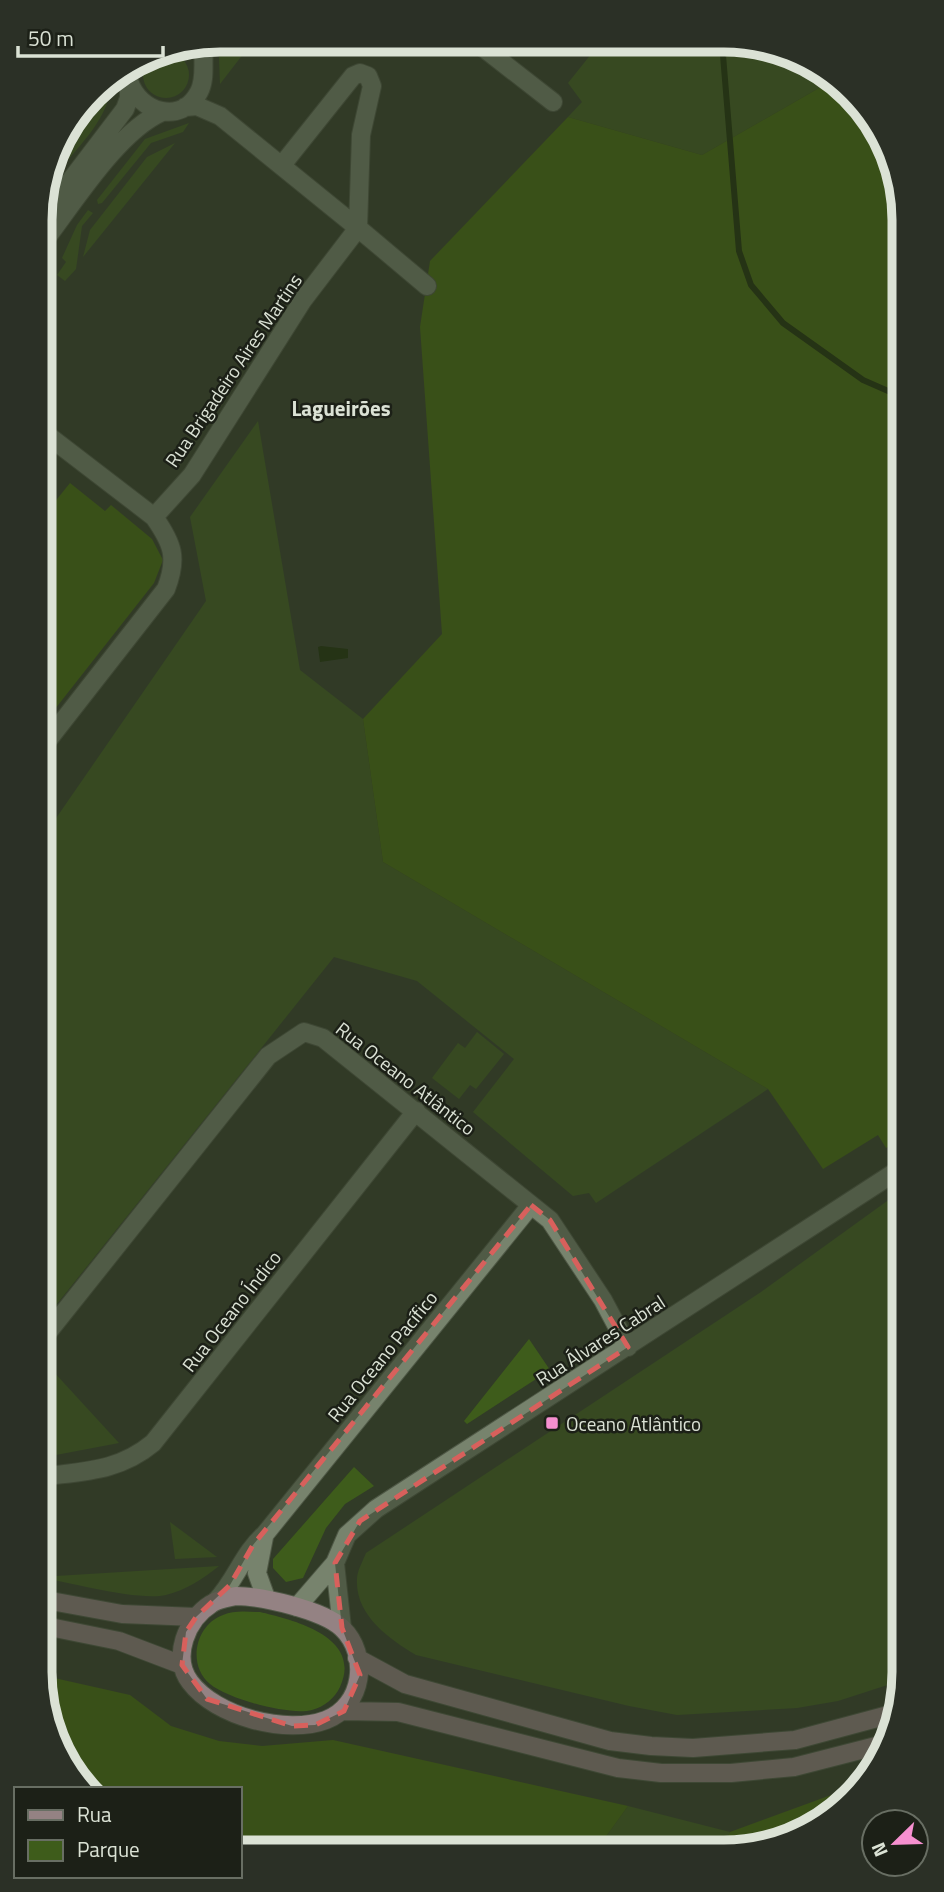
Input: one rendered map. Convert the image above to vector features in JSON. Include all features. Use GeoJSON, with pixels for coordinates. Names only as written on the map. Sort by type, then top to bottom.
{"type":"FeatureCollection","features":[{"type":"Feature","properties":{"kind":"main road"},"geometry":{"type":"LineString","coordinates":[[344,1710],[358,1688],[360,1675],[357,1658],[342,1628],[296,1607],[266,1598],[236,1596],[216,1601],[196,1617],[186,1632],[182,1665],[189,1681],[207,1699],[262,1721],[292,1726],[315,1725],[344,1710],[398,1712],[618,1768],[661,1773],[732,1773],[794,1767],[874,1747]]}},
{"type":"Feature","properties":{"kind":"main road"},"geometry":{"type":"LineString","coordinates":[[52,1601],[122,1614],[196,1617]]}},
{"type":"Feature","properties":{"kind":"main road"},"geometry":{"type":"LineString","coordinates":[[52,1627],[119,1640],[182,1665]]}},
{"type":"Feature","properties":{"kind":"main road"},"geometry":{"type":"LineString","coordinates":[[357,1658],[405,1684],[610,1741],[651,1746],[693,1748],[795,1740],[885,1716]]}},
{"type":"Feature","properties":{"kind":"street"},"geometry":{"type":"LineString","coordinates":[[489,52],[552,102]]}},
{"type":"Feature","properties":{"kind":"street"},"geometry":{"type":"LineString","coordinates":[[185,107],[201,89],[204,54]]}},
{"type":"Feature","properties":{"kind":"street"},"geometry":{"type":"LineString","coordinates":[[195,55],[203,70],[205,92],[220,116]]}},
{"type":"Feature","properties":{"kind":"street"},"geometry":{"type":"LineString","coordinates":[[282,166],[353,76],[360,73],[368,76],[372,86],[361,135],[358,228]]}},
{"type":"Feature","properties":{"kind":"street"},"geometry":{"type":"LineString","coordinates":[[131,78],[140,102],[162,112]]}},
{"type":"Feature","properties":{"kind":"street"},"geometry":{"type":"LineString","coordinates":[[54,203],[125,109],[128,80]]}},
{"type":"Feature","properties":{"kind":"street"},"geometry":{"type":"LineString","coordinates":[[53,230],[126,136],[145,120],[162,112],[197,106],[220,116],[427,286]]}},
{"type":"Feature","properties":{"kind":"street","name":"Rua Brigadeiro Aires Martins"},"geometry":{"type":"LineString","coordinates":[[154,517],[198,465],[303,300],[358,228]]}},
{"type":"Feature","properties":{"kind":"street"},"geometry":{"type":"LineString","coordinates":[[53,440],[154,517],[169,539],[174,569],[166,589],[53,734]]}},
{"type":"Feature","properties":{"kind":"street","name":"Rua Oceano Atlântico"},"geometry":{"type":"LineString","coordinates":[[52,1327],[268,1056],[304,1032],[323,1038],[550,1220],[603,1300],[628,1347]]}},
{"type":"Feature","properties":{"kind":"street","name":"Rua Oceano Índico"},"geometry":{"type":"LineString","coordinates":[[52,1475],[120,1465],[134,1459],[153,1443],[416,1111]]}},
{"type":"Feature","properties":{"kind":"street","name":"Rua Álvares Cabral"},"geometry":{"type":"LineString","coordinates":[[296,1607],[335,1563],[347,1535],[376,1509],[891,1175]]}},
{"type":"Feature","properties":{"kind":"street","name":"Rua Oceano Pacífico"},"geometry":{"type":"LineString","coordinates":[[216,1601],[230,1585],[253,1545],[265,1534],[531,1205]]}},
{"type":"Feature","properties":{"kind":"street","name":"Rua Oceano Pacífico"},"geometry":{"type":"LineString","coordinates":[[265,1534],[257,1573],[266,1598]]}},
{"type":"Feature","properties":{"kind":"street"},"geometry":{"type":"LineString","coordinates":[[335,1563],[342,1628]]}},
{"type":"Feature","properties":{"kind":"highlighted area"},"geometry":{"type":"Polygon","coordinates":[[[531,1205],[550,1220],[628,1347],[360,1521],[335,1563],[342,1628],[360,1675],[344,1711],[315,1725],[292,1726],[207,1699],[182,1665],[186,1632],[196,1617],[230,1585],[253,1545],[531,1205]]]}},
{"type":"Feature","properties":{"kind":"green space"},"geometry":{"type":"Polygon","coordinates":[[[593,52],[724,52],[778,61],[823,86],[702,155],[568,117],[582,102],[568,83],[593,52]]]}},
{"type":"Feature","properties":{"kind":"green space"},"geometry":{"type":"Polygon","coordinates":[[[220,53],[244,53],[220,84],[220,53]]]}},
{"type":"Feature","properties":{"kind":"green space"},"geometry":{"type":"Polygon","coordinates":[[[180,58],[187,66],[187,84],[175,96],[157,96],[145,84],[144,71],[166,61],[180,58]]]}},
{"type":"Feature","properties":{"kind":"green space"},"geometry":{"type":"Polygon","coordinates":[[[823,86],[850,110],[874,146],[883,166],[891,209],[891,1145],[886,1148],[878,1135],[823,1169],[768,1089],[383,862],[363,719],[442,634],[420,327],[430,261],[568,117],[702,155],[823,86]]]}},
{"type":"Feature","properties":{"kind":"green space"},"geometry":{"type":"Polygon","coordinates":[[[109,95],[100,117],[61,169],[81,127],[109,95]]]}},
{"type":"Feature","properties":{"kind":"green space"},"geometry":{"type":"Polygon","coordinates":[[[189,123],[183,132],[151,143],[102,203],[98,204],[97,200],[145,139],[189,123]]]}},
{"type":"Feature","properties":{"kind":"green space"},"geometry":{"type":"Polygon","coordinates":[[[175,143],[83,257],[90,230],[147,157],[175,143]]]}},
{"type":"Feature","properties":{"kind":"green space"},"geometry":{"type":"Polygon","coordinates":[[[88,210],[93,213],[82,226],[76,269],[65,281],[57,275],[66,262],[62,258],[77,225],[88,210]]]}},
{"type":"Feature","properties":{"kind":"green space"},"geometry":{"type":"Polygon","coordinates":[[[258,421],[300,670],[363,719],[383,862],[768,1089],[596,1203],[589,1193],[573,1196],[473,1112],[514,1059],[417,981],[334,957],[52,1310],[53,823],[206,601],[190,517],[258,421]]]}},
{"type":"Feature","properties":{"kind":"green space"},"geometry":{"type":"Polygon","coordinates":[[[70,483],[105,511],[111,505],[152,539],[163,560],[154,583],[55,709],[53,707],[53,504],[70,483]]]}},
{"type":"Feature","properties":{"kind":"green space"},"geometry":{"type":"Polygon","coordinates":[[[477,1032],[504,1054],[476,1089],[470,1085],[459,1099],[432,1078],[458,1043],[465,1048],[477,1032]]]}},
{"type":"Feature","properties":{"kind":"green space"},"geometry":{"type":"Polygon","coordinates":[[[891,1198],[891,1684],[838,1701],[797,1708],[677,1715],[416,1655],[385,1633],[368,1615],[358,1592],[357,1576],[366,1553],[761,1292],[891,1198]]]}},
{"type":"Feature","properties":{"kind":"green space"},"geometry":{"type":"Polygon","coordinates":[[[529,1339],[550,1370],[467,1424],[464,1421],[529,1339]]]}},
{"type":"Feature","properties":{"kind":"green space"},"geometry":{"type":"Polygon","coordinates":[[[52,1370],[119,1443],[52,1456],[52,1370]]]}},
{"type":"Feature","properties":{"kind":"green space"},"geometry":{"type":"Polygon","coordinates":[[[354,1467],[374,1486],[345,1504],[326,1528],[303,1578],[286,1582],[273,1568],[273,1559],[354,1467]]]}},
{"type":"Feature","properties":{"kind":"green space"},"geometry":{"type":"Polygon","coordinates":[[[170,1522],[217,1557],[175,1559],[170,1522]]]}},
{"type":"Feature","properties":{"kind":"green space"},"geometry":{"type":"Polygon","coordinates":[[[219,1566],[187,1587],[166,1595],[154,1596],[122,1594],[52,1580],[52,1576],[219,1566]]]}},
{"type":"Feature","properties":{"kind":"green space"},"geometry":{"type":"Polygon","coordinates":[[[260,1612],[306,1626],[334,1643],[342,1655],[345,1670],[338,1691],[325,1704],[316,1709],[302,1711],[260,1705],[219,1690],[203,1676],[198,1667],[197,1646],[206,1627],[227,1613],[260,1612]]]}},
{"type":"Feature","properties":{"kind":"green space"},"geometry":{"type":"Polygon","coordinates":[[[53,1678],[130,1695],[171,1726],[219,1741],[262,1746],[333,1740],[628,1806],[604,1840],[242,1840],[242,1787],[99,1787],[81,1765],[61,1726],[53,1678]]]}},
{"type":"Feature","properties":{"kind":"green space"},"geometry":{"type":"Polygon","coordinates":[[[840,1792],[817,1811],[778,1831],[726,1840],[730,1832],[840,1792]]]}},
{"type":"Feature","properties":{"kind":"green space"},"geometry":{"type":"Polygon","coordinates":[[[628,1806],[730,1832],[724,1840],[604,1840],[628,1806]]]}},
{"type":"Feature","properties":{"kind":"shaded area"},"geometry":{"type":"Polygon","coordinates":[[[318,647],[348,649],[348,658],[320,662],[318,647]]]}},
{"type":"Feature","properties":{"kind":"waterway"},"geometry":{"type":"LineString","coordinates":[[723,52],[739,251],[751,285],[783,323],[863,380],[892,393]]}},
{"type":"Feature","properties":{"kind":"place","name":"Oceano Atlântico"},"geometry":{"type":"Point","coordinates":[552,1423]}},
{"type":"Feature","properties":{"kind":"district","name":"Lagueirões"},"geometry":{"type":"Point","coordinates":[341,408]}}]}
